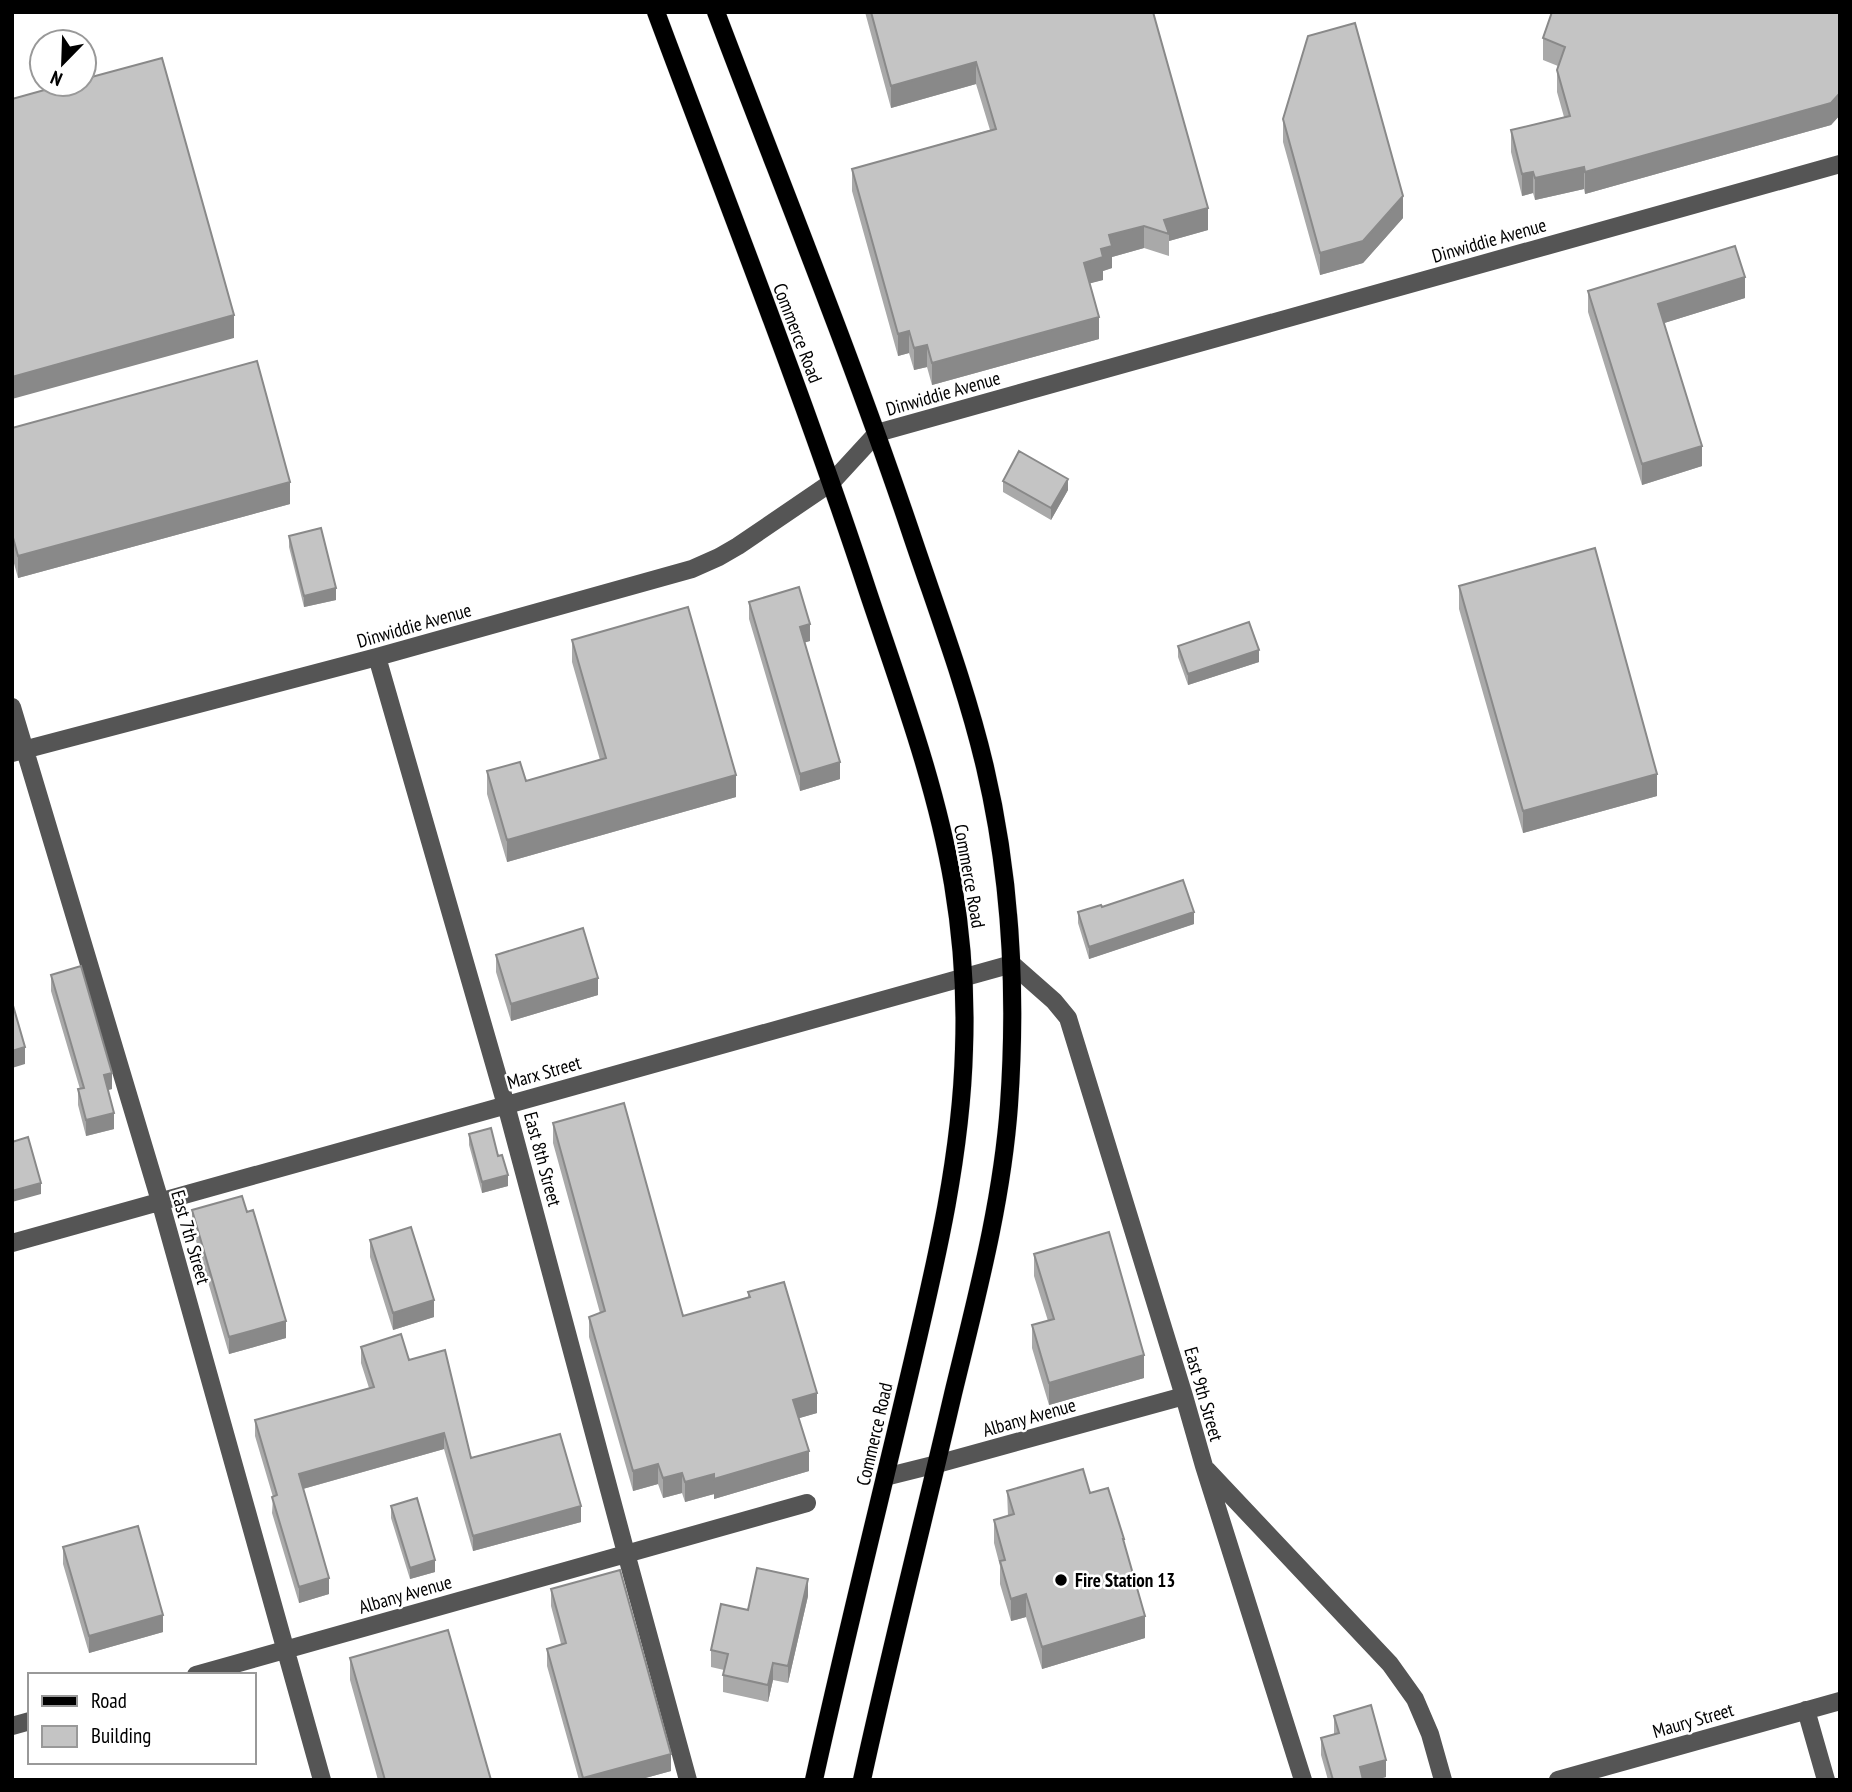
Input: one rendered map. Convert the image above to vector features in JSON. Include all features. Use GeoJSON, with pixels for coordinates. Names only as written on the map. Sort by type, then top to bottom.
{"type":"FeatureCollection","features":[{"type":"Feature","properties":{"kind":"main road","name":"Commerce Road"},"geometry":{"type":"LineString","coordinates":[[656,12],[832,482],[910,719],[932,791],[954,887],[963,977],[964,1047],[961,1102],[951,1184],[929,1292],[814,1780]]}},
{"type":"Feature","properties":{"kind":"main road","name":"Commerce Road"},"geometry":{"type":"LineString","coordinates":[[716,12],[877,433],[958,674],[985,767],[1003,865],[1012,964],[1009,1110],[996,1205],[977,1297],[862,1780]]}},
{"type":"Feature","properties":{"kind":"street","name":"Dinwiddie Avenue"},"geometry":{"type":"LineString","coordinates":[[18,751],[377,657],[692,569],[738,546],[832,482],[877,433],[1840,164]]}},
{"type":"Feature","properties":{"kind":"street","name":"East 8th Street"},"geometry":{"type":"LineString","coordinates":[[377,657],[506,1105],[626,1553]]}},
{"type":"Feature","properties":{"kind":"street","name":"East 7th Street"},"geometry":{"type":"LineString","coordinates":[[12,707],[18,751],[160,1201],[322,1780]]}},
{"type":"Feature","properties":{"kind":"street","name":"Marx Street"},"geometry":{"type":"LineString","coordinates":[[12,1243],[1012,964]]}},
{"type":"Feature","properties":{"kind":"street","name":"East 9th Street"},"geometry":{"type":"LineString","coordinates":[[1012,964],[1054,1001],[1068,1018],[1303,1780]]}},
{"type":"Feature","properties":{"kind":"street","name":"Albany Avenue"},"geometry":{"type":"LineString","coordinates":[[885,1477],[1184,1396]]}},
{"type":"Feature","properties":{"kind":"street"},"geometry":{"type":"LineString","coordinates":[[1204,1466],[1390,1664],[1415,1699],[1430,1734],[1443,1780]]}},
{"type":"Feature","properties":{"kind":"street","name":"Albany Avenue"},"geometry":{"type":"LineString","coordinates":[[203,1673],[807,1503]]}},
{"type":"Feature","properties":{"kind":"street"},"geometry":{"type":"LineString","coordinates":[[626,1553],[688,1780]]}},
{"type":"Feature","properties":{"kind":"street","name":"Maury Street"},"geometry":{"type":"LineString","coordinates":[[1558,1780],[1840,1702]]}},
{"type":"Feature","properties":{"kind":"street"},"geometry":{"type":"LineString","coordinates":[[1806,1710],[1826,1780]]}},
{"type":"Feature","properties":{"kind":"building"},"geometry":{"type":"Polygon","coordinates":[[[871,12],[1153,12],[1208,208],[1164,220],[1169,234],[1144,226],[1109,235],[1112,246],[1101,249],[1103,257],[1084,263],[1099,317],[932,363],[927,345],[914,348],[909,331],[898,334],[852,169],[996,129],[976,62],[891,86],[871,12]]]}},
{"type":"Feature","properties":{"kind":"building"},"geometry":{"type":"Polygon","coordinates":[[[1552,12],[1840,12],[1840,93],[1831,103],[1585,172],[1584,167],[1535,178],[1533,172],[1522,174],[1511,130],[1570,116],[1557,70],[1565,47],[1543,38],[1552,12]]]}},
{"type":"Feature","properties":{"kind":"building"},"geometry":{"type":"Polygon","coordinates":[[[1355,23],[1403,196],[1363,241],[1320,253],[1283,119],[1308,36],[1355,23]]]}},
{"type":"Feature","properties":{"kind":"building"},"geometry":{"type":"Polygon","coordinates":[[[162,58],[234,315],[12,377],[12,99],[28,95],[28,98],[98,98],[98,75],[162,58]]]}},
{"type":"Feature","properties":{"kind":"building"},"geometry":{"type":"Polygon","coordinates":[[[1735,246],[1745,277],[1658,304],[1702,446],[1642,464],[1588,291],[1735,246]]]}},
{"type":"Feature","properties":{"kind":"building"},"geometry":{"type":"Polygon","coordinates":[[[257,361],[290,482],[18,556],[12,534],[12,428],[257,361]]]}},
{"type":"Feature","properties":{"kind":"building"},"geometry":{"type":"Polygon","coordinates":[[[1019,451],[1068,479],[1051,508],[1003,481],[1019,451]]]}},
{"type":"Feature","properties":{"kind":"building"},"geometry":{"type":"Polygon","coordinates":[[[321,528],[336,588],[304,596],[289,536],[321,528]]]}},
{"type":"Feature","properties":{"kind":"building"},"geometry":{"type":"Polygon","coordinates":[[[1595,548],[1657,774],[1523,811],[1459,586],[1595,548]]]}},
{"type":"Feature","properties":{"kind":"building"},"geometry":{"type":"Polygon","coordinates":[[[799,587],[810,624],[800,627],[840,762],[800,774],[749,602],[799,587]]]}},
{"type":"Feature","properties":{"kind":"building"},"geometry":{"type":"Polygon","coordinates":[[[688,607],[736,775],[507,840],[487,771],[520,762],[526,781],[606,758],[572,640],[688,607]]]}},
{"type":"Feature","properties":{"kind":"building"},"geometry":{"type":"Polygon","coordinates":[[[1249,622],[1259,650],[1188,674],[1178,646],[1249,622]]]}},
{"type":"Feature","properties":{"kind":"building"},"geometry":{"type":"Polygon","coordinates":[[[1183,880],[1194,912],[1089,947],[1078,912],[1101,905],[1102,907],[1183,880]]]}},
{"type":"Feature","properties":{"kind":"building"},"geometry":{"type":"Polygon","coordinates":[[[583,928],[598,978],[511,1004],[496,955],[583,928]]]}},
{"type":"Feature","properties":{"kind":"building"},"geometry":{"type":"Polygon","coordinates":[[[81,966],[112,1073],[104,1075],[114,1113],[86,1120],[78,1089],[84,1088],[51,975],[81,966]]]}},
{"type":"Feature","properties":{"kind":"building"},"geometry":{"type":"Polygon","coordinates":[[[12,1002],[25,1047],[12,1051],[12,1002]]]}},
{"type":"Feature","properties":{"kind":"building"},"geometry":{"type":"Polygon","coordinates":[[[624,1103],[683,1316],[750,1297],[748,1292],[784,1282],[817,1393],[793,1400],[809,1451],[714,1479],[714,1474],[685,1482],[682,1473],[663,1478],[658,1464],[633,1471],[589,1317],[605,1311],[553,1123],[624,1103]]]}},
{"type":"Feature","properties":{"kind":"building"},"geometry":{"type":"Polygon","coordinates":[[[491,1128],[498,1156],[502,1155],[508,1175],[482,1182],[469,1134],[491,1128]]]}},
{"type":"Feature","properties":{"kind":"building"},"geometry":{"type":"Polygon","coordinates":[[[28,1137],[41,1183],[12,1191],[12,1142],[28,1137]]]}},
{"type":"Feature","properties":{"kind":"building"},"geometry":{"type":"Polygon","coordinates":[[[242,1196],[247,1212],[253,1210],[286,1321],[229,1337],[192,1210],[242,1196]]]}},
{"type":"Feature","properties":{"kind":"building"},"geometry":{"type":"Polygon","coordinates":[[[411,1227],[434,1300],[393,1313],[370,1240],[411,1227]]]}},
{"type":"Feature","properties":{"kind":"building"},"geometry":{"type":"Polygon","coordinates":[[[1109,1232],[1144,1355],[1049,1383],[1032,1325],[1054,1319],[1034,1254],[1109,1232]]]}},
{"type":"Feature","properties":{"kind":"building"},"geometry":{"type":"Polygon","coordinates":[[[401,1334],[409,1360],[445,1350],[471,1458],[560,1434],[581,1506],[473,1536],[444,1433],[299,1474],[329,1578],[299,1587],[272,1497],[277,1495],[255,1420],[374,1387],[361,1347],[401,1334]]]}},
{"type":"Feature","properties":{"kind":"building","name":"Fire Station 13"},"geometry":{"type":"Polygon","coordinates":[[[1083,1469],[1090,1493],[1108,1488],[1145,1616],[1042,1647],[1026,1594],[1011,1599],[1000,1561],[1005,1560],[994,1520],[1014,1514],[1007,1491],[1083,1469]]]}},
{"type":"Feature","properties":{"kind":"building"},"geometry":{"type":"Polygon","coordinates":[[[417,1498],[435,1560],[410,1568],[391,1506],[417,1498]]]}},
{"type":"Feature","properties":{"kind":"building"},"geometry":{"type":"Polygon","coordinates":[[[138,1526],[163,1615],[89,1636],[63,1547],[138,1526]]]}},
{"type":"Feature","properties":{"kind":"building"},"geometry":{"type":"Polygon","coordinates":[[[757,1568],[808,1579],[788,1666],[773,1663],[768,1685],[723,1675],[728,1654],[711,1650],[721,1604],[748,1610],[757,1568]]]}},
{"type":"Feature","properties":{"kind":"building"},"geometry":{"type":"Polygon","coordinates":[[[620,1570],[671,1754],[583,1778],[547,1649],[566,1643],[551,1589],[620,1570]]]}},
{"type":"Feature","properties":{"kind":"building"},"geometry":{"type":"Polygon","coordinates":[[[448,1630],[491,1780],[385,1780],[350,1658],[448,1630]]]}},
{"type":"Feature","properties":{"kind":"building"},"geometry":{"type":"Polygon","coordinates":[[[1371,1705],[1386,1760],[1360,1767],[1363,1780],[1333,1780],[1321,1738],[1339,1733],[1334,1716],[1371,1705]]]}},
{"type":"Feature","properties":{"kind":"place","name":"Fire Station 13"},"geometry":{"type":"Point","coordinates":[1061,1580]}}]}
